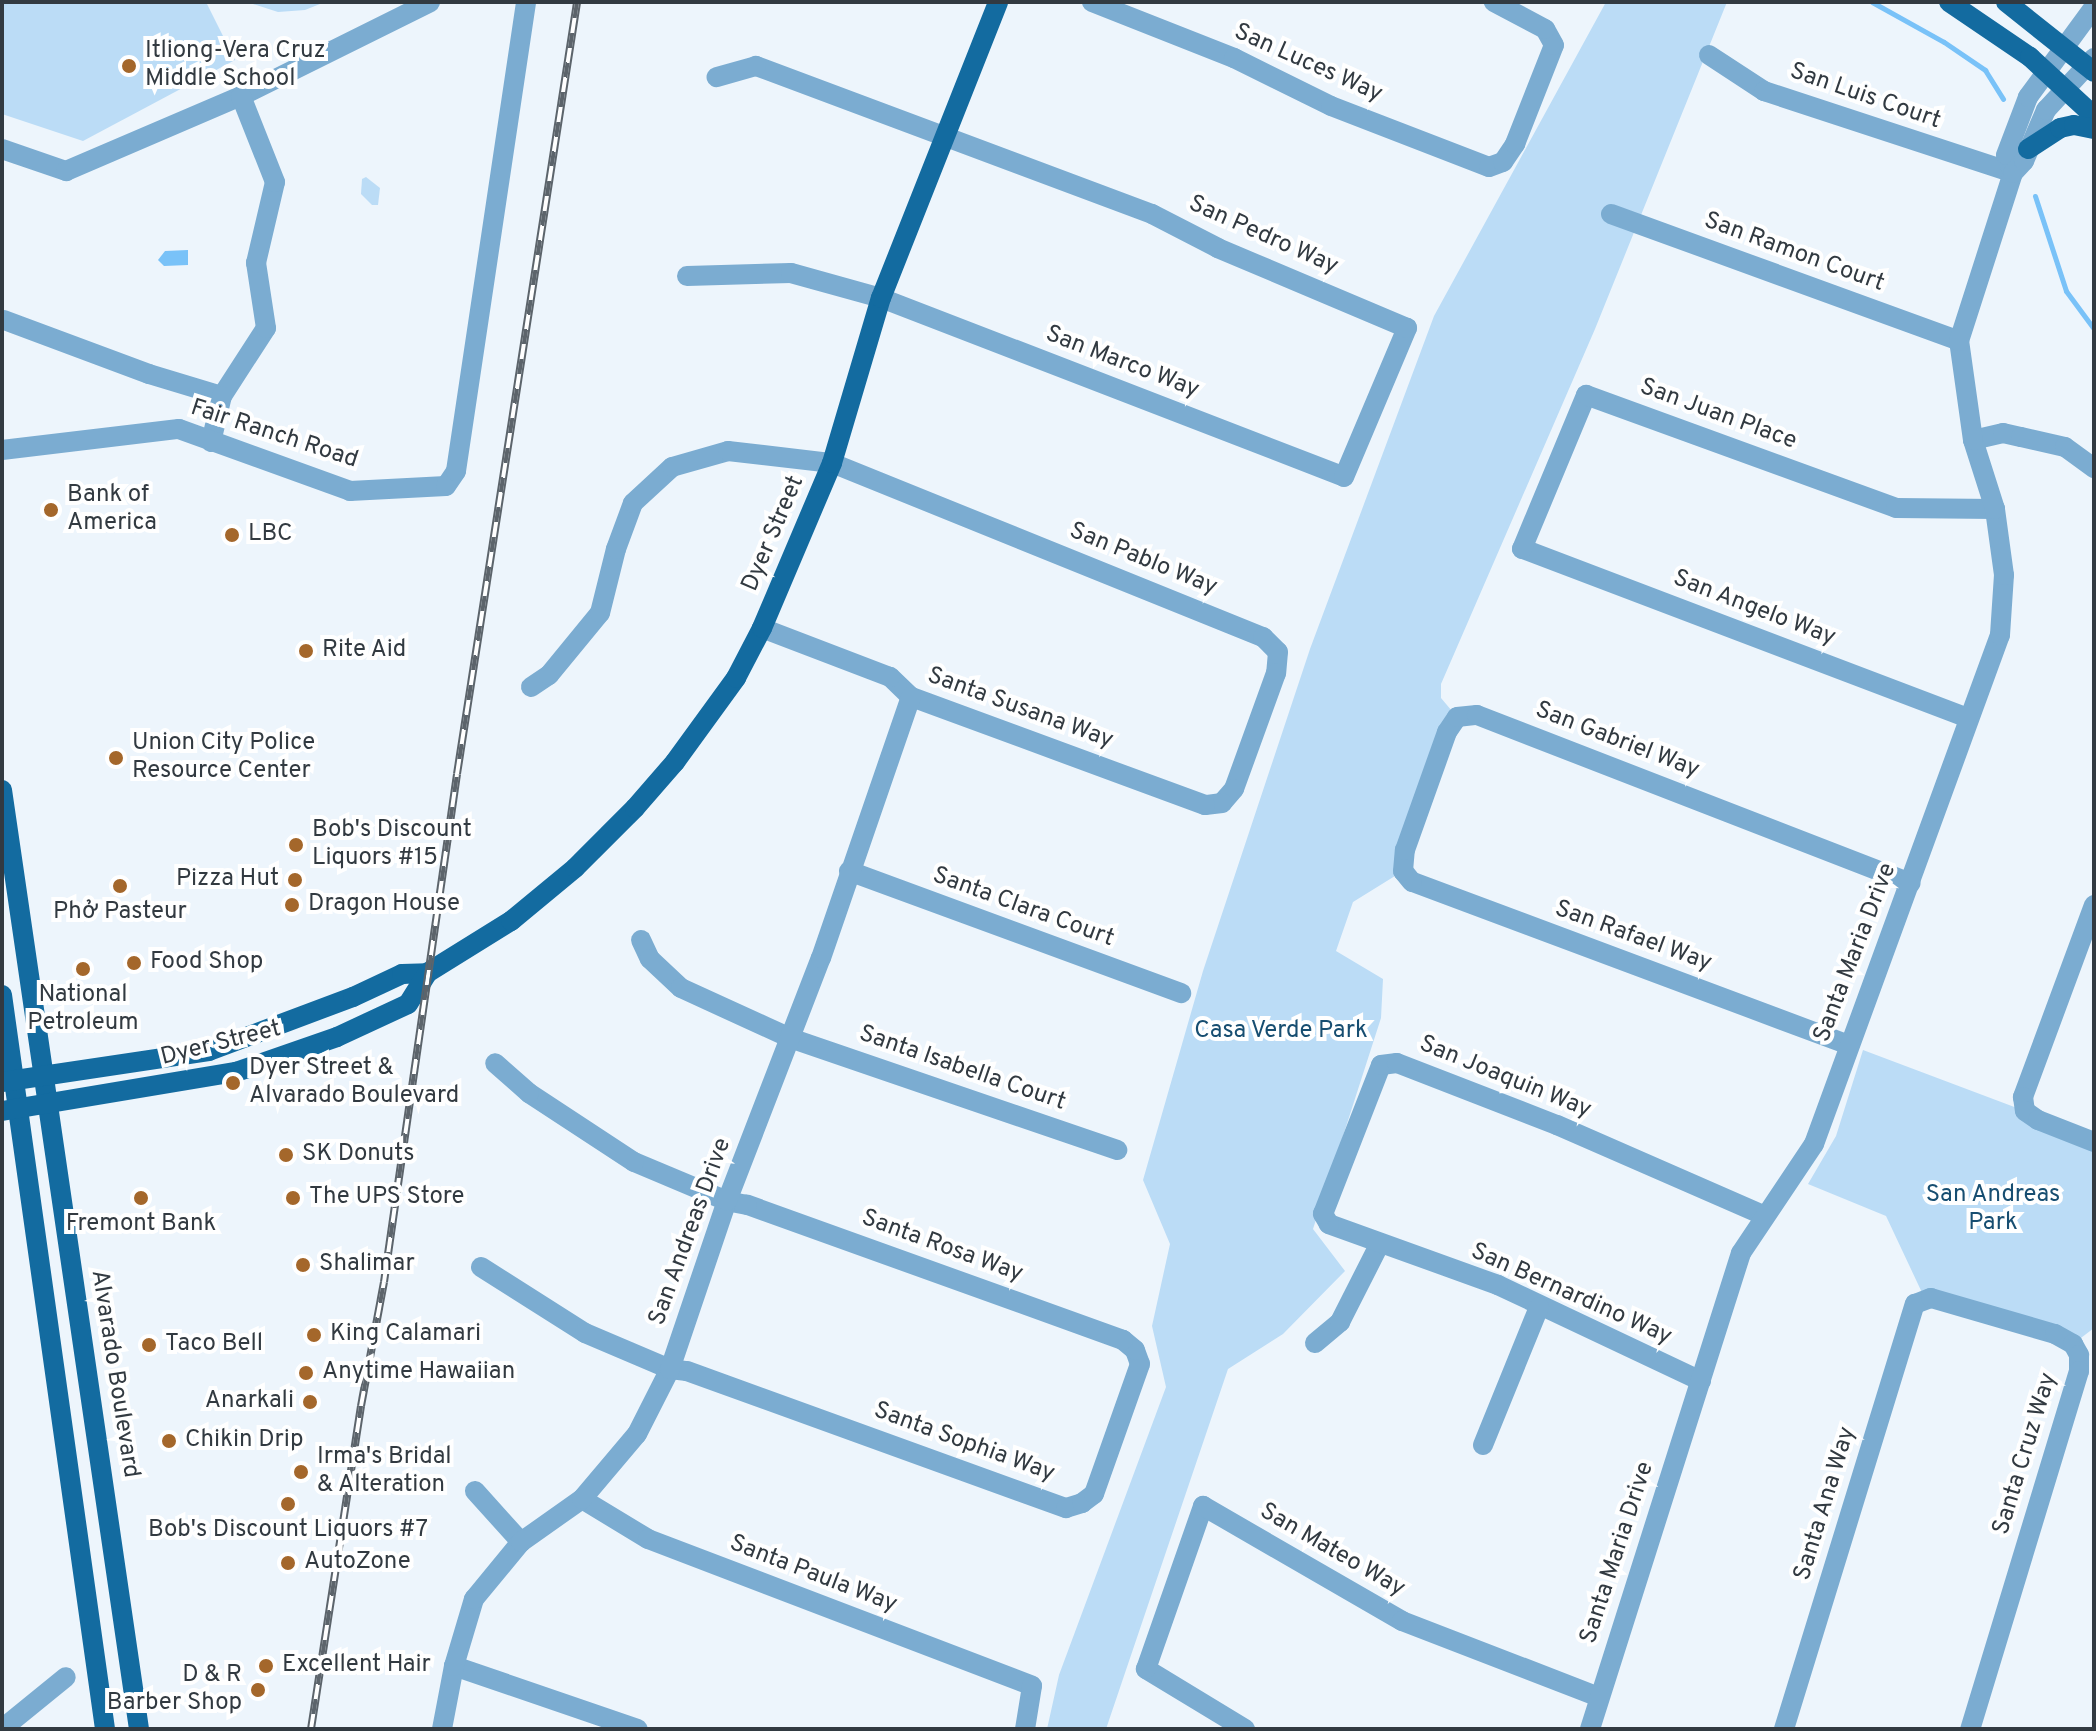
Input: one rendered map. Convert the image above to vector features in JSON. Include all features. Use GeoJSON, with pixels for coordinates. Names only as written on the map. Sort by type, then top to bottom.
{"type":"FeatureCollection","features":[{"type":"Feature","properties":{"kind":"main road","name":"Dyer Street"},"geometry":{"type":"LineString","coordinates":[[9,1110],[236,1072],[308,1047],[408,1004],[427,973],[511,921],[575,868],[635,808],[675,762],[736,678],[762,628],[832,463],[881,298],[998,2]]}},
{"type":"Feature","properties":{"kind":"main road"},"geometry":{"type":"LineString","coordinates":[[1949,2],[2002,35],[2094,116]]}},
{"type":"Feature","properties":{"kind":"main road"},"geometry":{"type":"LineString","coordinates":[[2006,2],[2092,65]]}},
{"type":"Feature","properties":{"kind":"main road"},"geometry":{"type":"LineString","coordinates":[[2028,149],[2060,128],[2074,125],[2094,129]]}},
{"type":"Feature","properties":{"kind":"main road","name":"Alvarado Boulevard"},"geometry":{"type":"LineString","coordinates":[[2,790],[139,1729]]}},
{"type":"Feature","properties":{"kind":"main road","name":"Dyer Street"},"geometry":{"type":"LineString","coordinates":[[7,1081],[209,1051],[353,997],[402,974],[427,973]]}},
{"type":"Feature","properties":{"kind":"main road"},"geometry":{"type":"LineString","coordinates":[[2,995],[9,1110],[105,1729]]}},
{"type":"Feature","properties":{"kind":"street"},"geometry":{"type":"LineString","coordinates":[[2,149],[66,171],[241,96],[430,2]]}},
{"type":"Feature","properties":{"kind":"street","name":"Fair Ranch Road"},"geometry":{"type":"LineString","coordinates":[[2,450],[179,429],[350,491],[446,486],[456,471],[526,2]]}},
{"type":"Feature","properties":{"kind":"street","name":"San Luces Way"},"geometry":{"type":"LineString","coordinates":[[1092,2],[1234,58],[1360,117],[1489,167],[1503,162],[1515,144],[1554,45],[1545,29],[1494,2]]}},
{"type":"Feature","properties":{"kind":"street","name":"Santa Maria Drive"},"geometry":{"type":"LineString","coordinates":[[2013,173],[2006,155],[2028,97],[2094,7]]}},
{"type":"Feature","properties":{"kind":"street","name":"San Luis Court"},"geometry":{"type":"LineString","coordinates":[[1709,55],[1764,91],[2013,173]]}},
{"type":"Feature","properties":{"kind":"street","name":"Santa Maria Drive"},"geometry":{"type":"LineString","coordinates":[[1590,1729],[1741,1253],[1814,1144],[2000,635],[2004,575],[1995,509],[1973,440],[1959,341],[2013,173],[2046,110],[2064,89],[2092,65]]}},
{"type":"Feature","properties":{"kind":"street"},"geometry":{"type":"LineString","coordinates":[[717,77],[756,66],[946,137]]}},
{"type":"Feature","properties":{"kind":"street"},"geometry":{"type":"LineString","coordinates":[[211,442],[222,396],[266,328],[256,263],[275,182],[241,96]]}},
{"type":"Feature","properties":{"kind":"street","name":"San Pedro Way"},"geometry":{"type":"LineString","coordinates":[[946,137],[1152,214],[1218,248],[1407,328],[1344,477]]}},
{"type":"Feature","properties":{"kind":"street","name":"San Ramon Court"},"geometry":{"type":"LineString","coordinates":[[1611,214],[1959,341]]}},
{"type":"Feature","properties":{"kind":"street","name":"San Marco Way"},"geometry":{"type":"LineString","coordinates":[[687,276],[791,273],[881,298],[1344,477]]}},
{"type":"Feature","properties":{"kind":"street"},"geometry":{"type":"LineString","coordinates":[[4,320],[149,374],[222,396]]}},
{"type":"Feature","properties":{"kind":"street","name":"San Juan Place"},"geometry":{"type":"LineString","coordinates":[[1522,549],[1586,395],[1896,508],[1995,509]]}},
{"type":"Feature","properties":{"kind":"street"},"geometry":{"type":"LineString","coordinates":[[1973,440],[2003,433],[2065,447],[2094,468]]}},
{"type":"Feature","properties":{"kind":"street"},"geometry":{"type":"LineString","coordinates":[[531,687],[549,675],[600,613],[616,549],[633,503],[672,467],[728,451],[832,463]]}},
{"type":"Feature","properties":{"kind":"street","name":"San Pablo Way"},"geometry":{"type":"LineString","coordinates":[[832,463],[1263,637],[1278,652],[1276,673],[1234,789],[1222,803]]}},
{"type":"Feature","properties":{"kind":"street","name":"San Angelo Way"},"geometry":{"type":"LineString","coordinates":[[1522,549],[1968,718]]}},
{"type":"Feature","properties":{"kind":"street","name":"Santa Susana Way"},"geometry":{"type":"LineString","coordinates":[[762,628],[890,677],[911,697],[1205,805],[1222,803]]}},
{"type":"Feature","properties":{"kind":"street","name":"San Andreas Drive"},"geometry":{"type":"LineString","coordinates":[[442,1729],[454,1666],[474,1599],[521,1542],[582,1499],[637,1434],[670,1369],[727,1201],[790,1038],[911,697]]}},
{"type":"Feature","properties":{"kind":"street","name":"San Gabriel Way"},"geometry":{"type":"LineString","coordinates":[[1403,871],[1405,850],[1447,732],[1457,717],[1477,715],[1911,883]]}},
{"type":"Feature","properties":{"kind":"street","name":"Santa Clara Court"},"geometry":{"type":"LineString","coordinates":[[849,871],[1181,993]]}},
{"type":"Feature","properties":{"kind":"street","name":"San Rafael Way"},"geometry":{"type":"LineString","coordinates":[[1403,871],[1412,882],[1849,1045]]}},
{"type":"Feature","properties":{"kind":"street"},"geometry":{"type":"LineString","coordinates":[[2094,905],[2023,1097],[2025,1111],[2038,1120],[2094,1142]]}},
{"type":"Feature","properties":{"kind":"street","name":"Santa Isabella Court"},"geometry":{"type":"LineString","coordinates":[[641,940],[650,959],[681,988],[790,1038],[1117,1150]]}},
{"type":"Feature","properties":{"kind":"street","name":"Santa Rosa Way"},"geometry":{"type":"LineString","coordinates":[[495,1063],[529,1093],[634,1162],[727,1201],[747,1205],[1123,1340],[1135,1350]]}},
{"type":"Feature","properties":{"kind":"street","name":"San Joaquin Way"},"geometry":{"type":"LineString","coordinates":[[1329,1224],[1323,1214],[1381,1065],[1397,1063],[1557,1125],[1765,1216]]}},
{"type":"Feature","properties":{"kind":"street","name":"San Bernardino Way"},"geometry":{"type":"LineString","coordinates":[[1329,1224],[1379,1245],[1498,1285],[1701,1381]]}},
{"type":"Feature","properties":{"kind":"street"},"geometry":{"type":"LineString","coordinates":[[1315,1343],[1340,1322],[1379,1245]]}},
{"type":"Feature","properties":{"kind":"street","name":"Santa Sophia Way"},"geometry":{"type":"LineString","coordinates":[[481,1267],[585,1333],[670,1369],[687,1371],[1066,1508],[1082,1503],[1094,1494],[1140,1364],[1135,1350]]}},
{"type":"Feature","properties":{"kind":"street","name":"Santa Cruz Way"},"geometry":{"type":"LineString","coordinates":[[1925,1299],[1931,1298],[2055,1334],[2073,1344],[2079,1355],[2079,1371],[1970,1729]]}},
{"type":"Feature","properties":{"kind":"street","name":"Santa Ana Way"},"geometry":{"type":"LineString","coordinates":[[1784,1729],[1915,1304],[1925,1299]]}},
{"type":"Feature","properties":{"kind":"street"},"geometry":{"type":"LineString","coordinates":[[1483,1445],[1539,1307]]}},
{"type":"Feature","properties":{"kind":"street"},"geometry":{"type":"LineString","coordinates":[[475,1491],[521,1542]]}},
{"type":"Feature","properties":{"kind":"street","name":"Santa Paula Way"},"geometry":{"type":"LineString","coordinates":[[582,1499],[648,1539],[1032,1686],[1025,1729]]}},
{"type":"Feature","properties":{"kind":"street","name":"San Mateo Way"},"geometry":{"type":"LineString","coordinates":[[1245,1729],[1146,1669],[1203,1506],[1402,1621],[1599,1697]]}},
{"type":"Feature","properties":{"kind":"street"},"geometry":{"type":"LineString","coordinates":[[454,1666],[638,1729]]}},
{"type":"Feature","properties":{"kind":"street"},"geometry":{"type":"LineString","coordinates":[[2,1729],[66,1677]]}},
{"type":"Feature","properties":{"kind":"green space","name":"Itliong-Vera Cruz Middle School"},"geometry":{"type":"Polygon","coordinates":[[[2,2],[206,2],[235,60],[83,141],[2,114],[2,2]]]}},
{"type":"Feature","properties":{"kind":"green space"},"geometry":{"type":"Polygon","coordinates":[[[247,2],[325,2],[305,10],[278,12],[247,2]]]}},
{"type":"Feature","properties":{"kind":"green space","name":"Casa Verde Park"},"geometry":{"type":"Polygon","coordinates":[[[1606,2],[1727,2],[1595,329],[1441,684],[1441,698],[1457,717],[1403,871],[1353,902],[1336,951],[1383,979],[1381,1018],[1313,1229],[1345,1271],[1283,1334],[1228,1369],[1106,1729],[1047,1729],[1059,1675],[1166,1387],[1152,1326],[1170,1244],[1143,1180],[1203,971],[1310,649],[1434,316],[1606,2]]]}},
{"type":"Feature","properties":{"kind":"green space"},"geometry":{"type":"Polygon","coordinates":[[[366,177],[380,188],[378,205],[372,205],[361,194],[362,179],[366,177]]]}},
{"type":"Feature","properties":{"kind":"green space","name":"San Andreas Park"},"geometry":{"type":"Polygon","coordinates":[[[1863,1050],[2025,1111],[2094,1142],[2094,1328],[2073,1344],[1925,1299],[1886,1216],[1808,1184],[1836,1136],[1863,1050]]]}},
{"type":"Feature","properties":{"kind":"water"},"geometry":{"type":"Polygon","coordinates":[[[188,250],[188,265],[164,266],[158,260],[165,251],[188,250]]]}},
{"type":"Feature","properties":{"kind":"waterway"},"geometry":{"type":"LineString","coordinates":[[1872,2],[1944,42],[1985,70],[2003,99]]}},
{"type":"Feature","properties":{"kind":"waterway"},"geometry":{"type":"LineString","coordinates":[[2035,196],[2066,291],[2094,329]]}},
{"type":"Feature","properties":{"kind":"railway"},"geometry":{"type":"LineString","coordinates":[[311,1729],[361,1406],[384,1282],[457,774],[577,2]]}},
{"type":"Feature","properties":{"kind":"place","name":"Itliong-Vera Cruz Middle School"},"geometry":{"type":"Point","coordinates":[129,66]}},
{"type":"Feature","properties":{"kind":"place","name":"Bank of America"},"geometry":{"type":"Point","coordinates":[51,510]}},
{"type":"Feature","properties":{"kind":"place","name":"LBC"},"geometry":{"type":"Point","coordinates":[232,535]}},
{"type":"Feature","properties":{"kind":"place","name":"Rite Aid"},"geometry":{"type":"Point","coordinates":[306,651]}},
{"type":"Feature","properties":{"kind":"place","name":"Union City Police Resource Center"},"geometry":{"type":"Point","coordinates":[116,758]}},
{"type":"Feature","properties":{"kind":"place","name":"Bob's Discount Liquors #15"},"geometry":{"type":"Point","coordinates":[296,845]}},
{"type":"Feature","properties":{"kind":"place","name":"Pizza Hut"},"geometry":{"type":"Point","coordinates":[295,880]}},
{"type":"Feature","properties":{"kind":"place","name":"Phở Pasteur"},"geometry":{"type":"Point","coordinates":[120,886]}},
{"type":"Feature","properties":{"kind":"place","name":"Dragon House"},"geometry":{"type":"Point","coordinates":[292,905]}},
{"type":"Feature","properties":{"kind":"place","name":"Food Shop"},"geometry":{"type":"Point","coordinates":[134,963]}},
{"type":"Feature","properties":{"kind":"place","name":"National Petroleum"},"geometry":{"type":"Point","coordinates":[83,969]}},
{"type":"Feature","properties":{"kind":"place","name":"Dyer Street & Alvarado Boulevard"},"geometry":{"type":"Point","coordinates":[233,1083]}},
{"type":"Feature","properties":{"kind":"place","name":"SK Donuts"},"geometry":{"type":"Point","coordinates":[286,1155]}},
{"type":"Feature","properties":{"kind":"place","name":"Fremont Bank"},"geometry":{"type":"Point","coordinates":[141,1198]}},
{"type":"Feature","properties":{"kind":"place","name":"The UPS Store"},"geometry":{"type":"Point","coordinates":[293,1198]}},
{"type":"Feature","properties":{"kind":"place","name":"Shalimar"},"geometry":{"type":"Point","coordinates":[303,1265]}},
{"type":"Feature","properties":{"kind":"place","name":"King Calamari"},"geometry":{"type":"Point","coordinates":[314,1335]}},
{"type":"Feature","properties":{"kind":"place","name":"Taco Bell"},"geometry":{"type":"Point","coordinates":[149,1345]}},
{"type":"Feature","properties":{"kind":"place","name":"Anytime Hawaiian"},"geometry":{"type":"Point","coordinates":[306,1373]}},
{"type":"Feature","properties":{"kind":"place","name":"Anarkali"},"geometry":{"type":"Point","coordinates":[310,1402]}},
{"type":"Feature","properties":{"kind":"place","name":"Chikin Drip"},"geometry":{"type":"Point","coordinates":[169,1441]}},
{"type":"Feature","properties":{"kind":"place","name":"Irma's Bridal & Alteration"},"geometry":{"type":"Point","coordinates":[301,1472]}},
{"type":"Feature","properties":{"kind":"place","name":"Bob's Discount Liquors #7"},"geometry":{"type":"Point","coordinates":[288,1504]}},
{"type":"Feature","properties":{"kind":"place","name":"AutoZone"},"geometry":{"type":"Point","coordinates":[288,1563]}},
{"type":"Feature","properties":{"kind":"place","name":"Excellent Hair"},"geometry":{"type":"Point","coordinates":[266,1666]}},
{"type":"Feature","properties":{"kind":"place","name":"D & R Barber Shop"},"geometry":{"type":"Point","coordinates":[258,1690]}}]}
